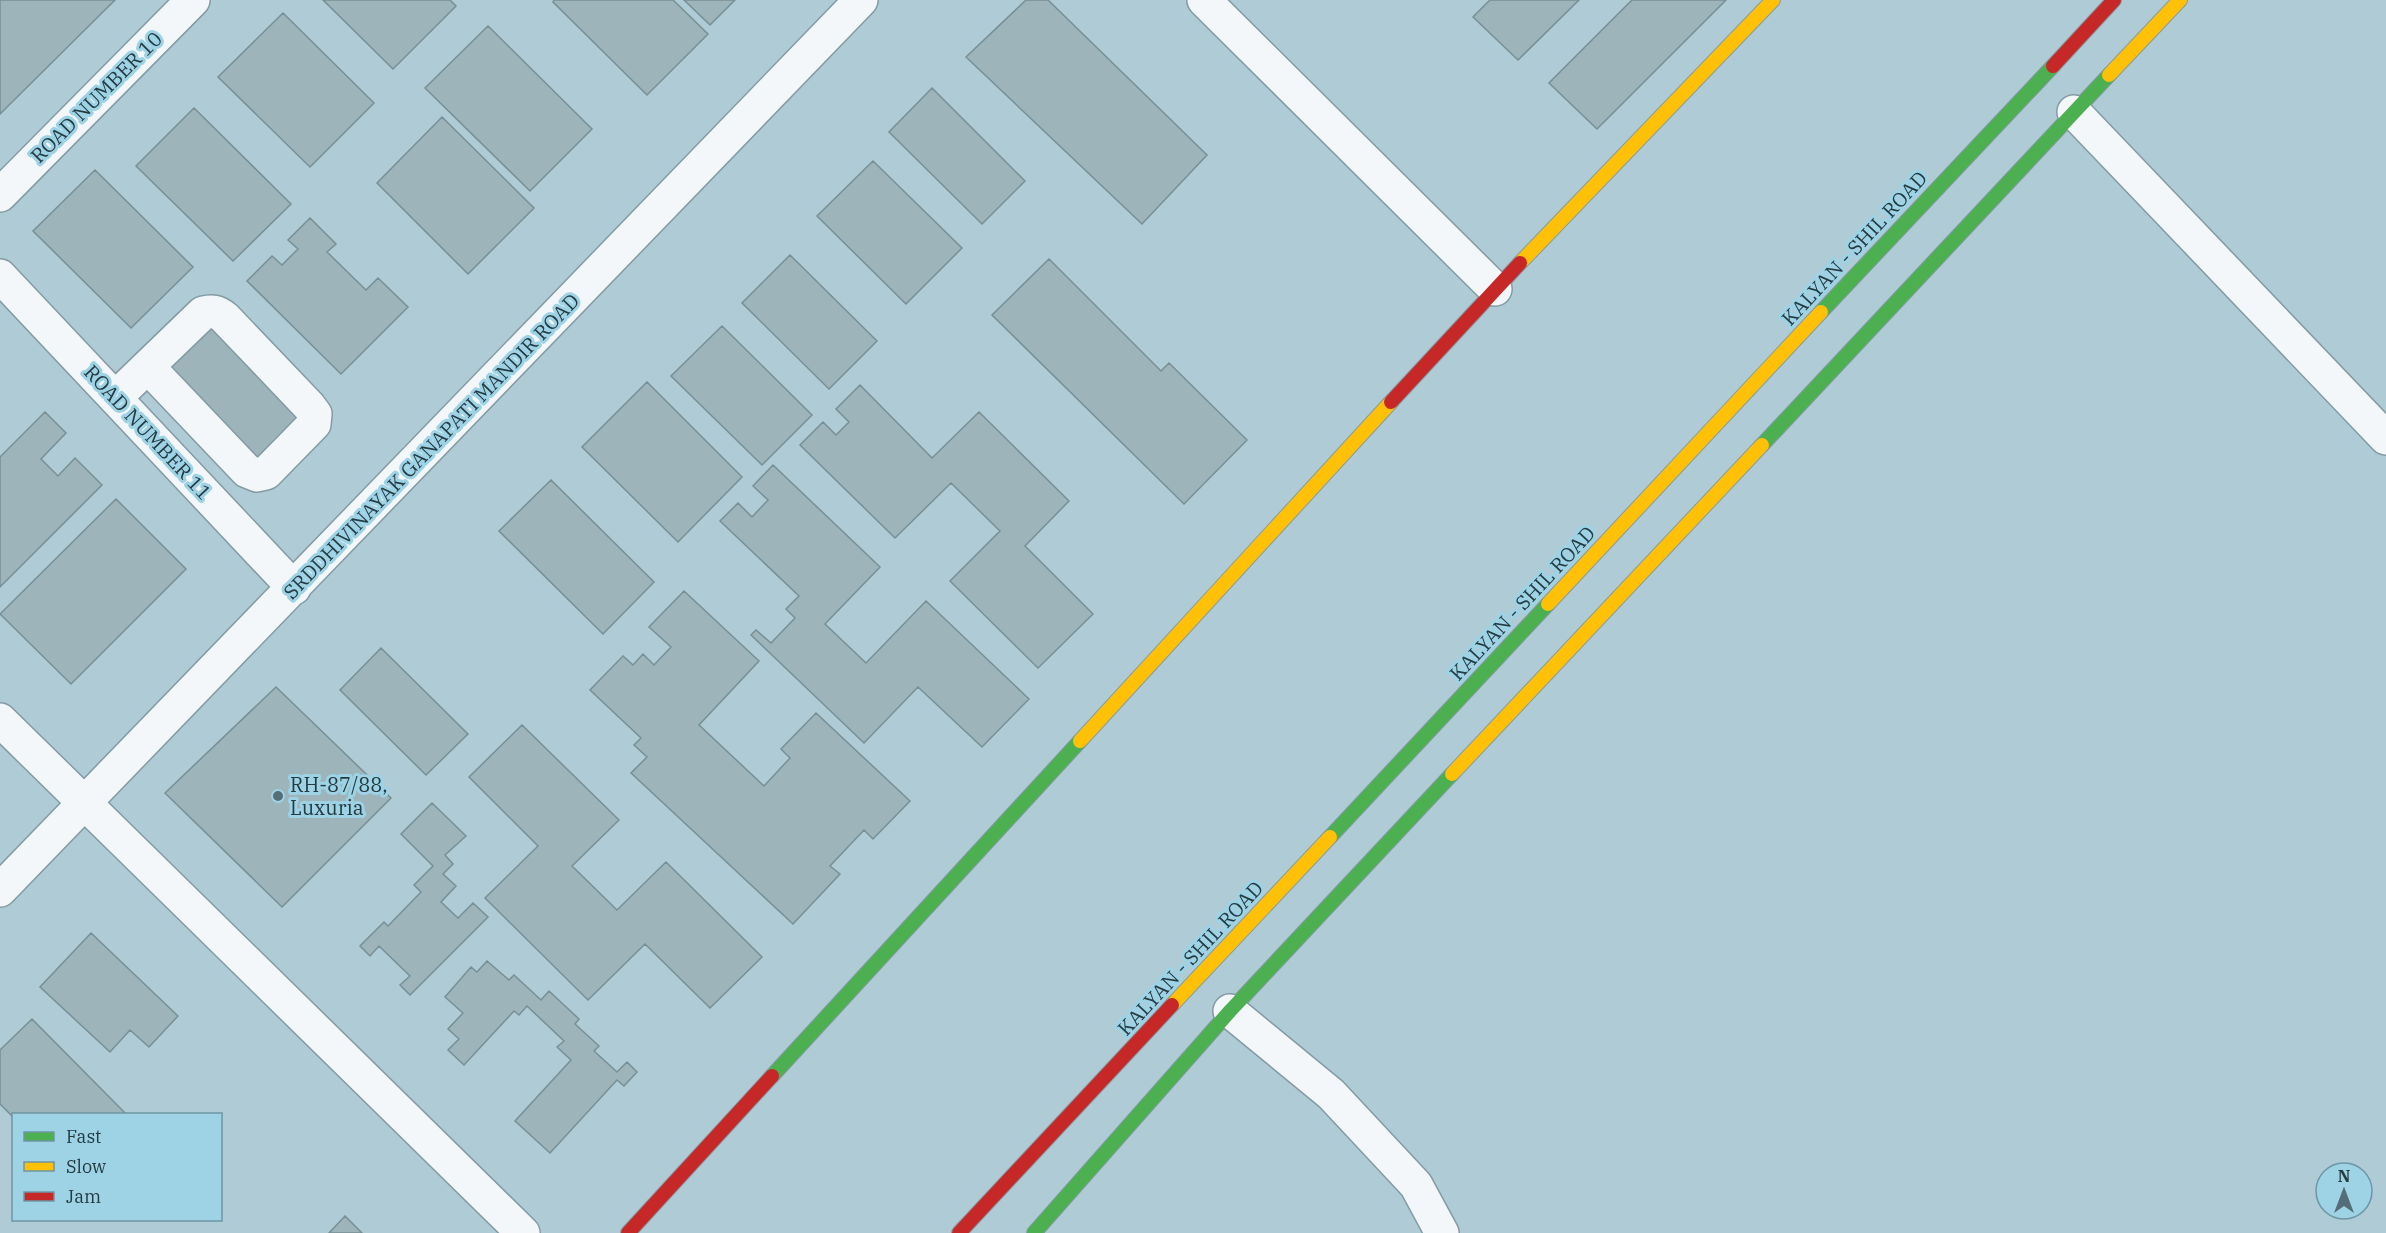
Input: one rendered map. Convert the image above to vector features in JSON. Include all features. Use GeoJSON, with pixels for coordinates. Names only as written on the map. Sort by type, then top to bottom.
{"type":"FeatureCollection","features":[{"type":"Feature","properties":{"kind":"main road"},"geometry":{"type":"LineString","coordinates":[[628,1233],[1495,289],[1773,0]]}},
{"type":"Feature","properties":{"kind":"main road","name":"KALYAN - SHIL ROAD"},"geometry":{"type":"LineString","coordinates":[[959,1233],[2114,0]]}},
{"type":"Feature","properties":{"kind":"main road"},"geometry":{"type":"LineString","coordinates":[[1034,1233],[1230,1011],[2180,0]]}},
{"type":"Feature","properties":{"kind":"street","name":"ROAD NUMBER 10"},"geometry":{"type":"LineString","coordinates":[[0,195],[192,0]]}},
{"type":"Feature","properties":{"kind":"street","name":"SRDDHIVINAYAK GANAPATI MANDIR ROAD"},"geometry":{"type":"LineString","coordinates":[[0,890],[861,0]]}},
{"type":"Feature","properties":{"kind":"street"},"geometry":{"type":"LineString","coordinates":[[1204,0],[1495,289]]}},
{"type":"Feature","properties":{"kind":"street"},"geometry":{"type":"LineString","coordinates":[[2074,112],[2386,438]]}},
{"type":"Feature","properties":{"kind":"street","name":"ROAD NUMBER 11"},"geometry":{"type":"LineString","coordinates":[[0,276],[294,588]]}},
{"type":"Feature","properties":{"kind":"street"},"geometry":{"type":"LineString","coordinates":[[116,397],[202,313],[219,313],[309,406],[315,414],[314,424],[266,473],[257,475],[247,471],[148,367]]}},
{"type":"Feature","properties":{"kind":"street"},"geometry":{"type":"LineString","coordinates":[[0,720],[523,1233]]}},
{"type":"Feature","properties":{"kind":"street"},"geometry":{"type":"LineString","coordinates":[[1230,1011],[1331,1094],[1416,1185],[1442,1233]]}},
{"type":"Feature","properties":{"kind":"building"},"geometry":{"type":"Polygon","coordinates":[[[0,0],[115,0],[0,114],[0,0]]]}},
{"type":"Feature","properties":{"kind":"building"},"geometry":{"type":"Polygon","coordinates":[[[323,0],[450,0],[456,6],[393,69],[323,0]]]}},
{"type":"Feature","properties":{"kind":"building"},"geometry":{"type":"Polygon","coordinates":[[[554,0],[673,0],[708,34],[647,95],[553,2],[554,0]]]}},
{"type":"Feature","properties":{"kind":"building"},"geometry":{"type":"Polygon","coordinates":[[[684,0],[735,0],[710,25],[684,0]]]}},
{"type":"Feature","properties":{"kind":"building"},"geometry":{"type":"Polygon","coordinates":[[[1026,0],[1048,0],[1207,155],[1142,224],[966,57],[1026,0]]]}},
{"type":"Feature","properties":{"kind":"building"},"geometry":{"type":"Polygon","coordinates":[[[1490,0],[1579,0],[1518,60],[1473,17],[1490,0]]]}},
{"type":"Feature","properties":{"kind":"building"},"geometry":{"type":"Polygon","coordinates":[[[1632,0],[1726,0],[1597,129],[1549,83],[1632,0]]]}},
{"type":"Feature","properties":{"kind":"building"},"geometry":{"type":"Polygon","coordinates":[[[283,13],[374,103],[310,167],[218,77],[283,13]]]}},
{"type":"Feature","properties":{"kind":"building"},"geometry":{"type":"Polygon","coordinates":[[[488,26],[592,129],[530,191],[425,88],[488,26]]]}},
{"type":"Feature","properties":{"kind":"building"},"geometry":{"type":"Polygon","coordinates":[[[932,88],[1025,181],[982,224],[889,132],[932,88]]]}},
{"type":"Feature","properties":{"kind":"building"},"geometry":{"type":"Polygon","coordinates":[[[194,108],[291,204],[233,261],[136,166],[194,108]]]}},
{"type":"Feature","properties":{"kind":"building"},"geometry":{"type":"Polygon","coordinates":[[[442,117],[534,208],[468,274],[377,183],[442,117]]]}},
{"type":"Feature","properties":{"kind":"building"},"geometry":{"type":"Polygon","coordinates":[[[873,161],[962,248],[906,304],[817,216],[873,161]]]}},
{"type":"Feature","properties":{"kind":"building"},"geometry":{"type":"Polygon","coordinates":[[[95,170],[193,267],[131,328],[33,231],[95,170]]]}},
{"type":"Feature","properties":{"kind":"building"},"geometry":{"type":"Polygon","coordinates":[[[310,218],[336,244],[327,252],[366,290],[378,278],[408,307],[341,374],[247,281],[272,256],[282,265],[298,249],[288,240],[310,218]]]}},
{"type":"Feature","properties":{"kind":"building"},"geometry":{"type":"Polygon","coordinates":[[[790,255],[877,341],[829,389],[742,303],[790,255]]]}},
{"type":"Feature","properties":{"kind":"building"},"geometry":{"type":"Polygon","coordinates":[[[1049,259],[1161,371],[1169,363],[1247,440],[1184,504],[992,315],[1049,259]]]}},
{"type":"Feature","properties":{"kind":"building"},"geometry":{"type":"Polygon","coordinates":[[[215,323],[306,414],[257,463],[166,372],[215,323]]]}},
{"type":"Feature","properties":{"kind":"building"},"geometry":{"type":"Polygon","coordinates":[[[722,326],[812,415],[762,465],[671,376],[722,326]]]}},
{"type":"Feature","properties":{"kind":"building"},"geometry":{"type":"Polygon","coordinates":[[[647,382],[742,477],[678,542],[582,447],[647,382]]]}},
{"type":"Feature","properties":{"kind":"building"},"geometry":{"type":"Polygon","coordinates":[[[860,385],[932,458],[979,412],[1069,501],[1025,546],[1093,614],[1038,668],[950,581],[1000,531],[951,483],[895,538],[800,445],[823,422],[836,435],[849,422],[836,409],[860,385]]]}},
{"type":"Feature","properties":{"kind":"building"},"geometry":{"type":"Polygon","coordinates":[[[45,412],[66,433],[41,459],[58,476],[75,458],[102,485],[0,587],[0,457],[45,412]]]}},
{"type":"Feature","properties":{"kind":"building"},"geometry":{"type":"Polygon","coordinates":[[[773,465],[880,567],[825,624],[866,663],[926,601],[1029,699],[982,747],[918,687],[864,743],[751,635],[756,630],[771,643],[795,618],[786,609],[799,596],[720,521],[738,503],[752,517],[768,500],[753,486],[773,465]]]}},
{"type":"Feature","properties":{"kind":"building"},"geometry":{"type":"Polygon","coordinates":[[[551,480],[654,582],[603,634],[499,531],[551,480]]]}},
{"type":"Feature","properties":{"kind":"building"},"geometry":{"type":"Polygon","coordinates":[[[116,499],[186,569],[71,684],[0,614],[116,499]]]}},
{"type":"Feature","properties":{"kind":"building"},"geometry":{"type":"Polygon","coordinates":[[[684,591],[759,661],[699,725],[764,786],[790,758],[781,749],[816,713],[910,801],[873,839],[864,830],[830,866],[840,874],[793,924],[631,773],[647,757],[634,745],[641,738],[590,690],[623,656],[633,665],[643,654],[654,665],[671,647],[649,627],[684,591]]]}},
{"type":"Feature","properties":{"kind":"building"},"geometry":{"type":"Polygon","coordinates":[[[381,648],[468,734],[426,775],[340,690],[381,648]]]}},
{"type":"Feature","properties":{"kind":"building","name":"RH-87/88, Luxuria"},"geometry":{"type":"Polygon","coordinates":[[[276,687],[391,798],[282,907],[165,793],[276,687]]]}},
{"type":"Feature","properties":{"kind":"building"},"geometry":{"type":"Polygon","coordinates":[[[522,725],[619,820],[572,866],[617,910],[666,862],[762,957],[710,1008],[645,944],[588,1000],[485,898],[538,846],[469,777],[522,725]]]}},
{"type":"Feature","properties":{"kind":"building"},"geometry":{"type":"Polygon","coordinates":[[[432,803],[466,836],[445,855],[453,864],[443,874],[456,886],[441,902],[458,918],[473,903],[488,917],[410,995],[400,985],[410,976],[379,946],[370,956],[360,946],[384,922],[388,926],[421,892],[414,885],[433,866],[401,834],[432,803]]]}},
{"type":"Feature","properties":{"kind":"building"},"geometry":{"type":"Polygon","coordinates":[[[91,933],[178,1016],[149,1047],[130,1030],[110,1052],[40,987],[91,933]]]}},
{"type":"Feature","properties":{"kind":"building"},"geometry":{"type":"Polygon","coordinates":[[[487,961],[509,980],[514,975],[541,1000],[549,991],[579,1019],[575,1024],[599,1046],[594,1051],[617,1072],[627,1062],[637,1072],[624,1086],[617,1080],[550,1153],[515,1121],[571,1060],[557,1047],[564,1041],[527,1006],[519,1015],[514,1011],[464,1065],[448,1050],[459,1039],[448,1029],[463,1013],[445,997],[471,967],[477,972],[487,961]]]}},
{"type":"Feature","properties":{"kind":"building"},"geometry":{"type":"Polygon","coordinates":[[[32,1019],[125,1113],[12,1113],[12,1116],[0,1104],[0,1050],[32,1019]]]}},
{"type":"Feature","properties":{"kind":"building"},"geometry":{"type":"Polygon","coordinates":[[[345,1216],[362,1233],[329,1233],[345,1216]]]}},
{"type":"Feature","properties":{"kind":"traffic: fast"},"geometry":{"type":"LineString","coordinates":[[1821,312],[2053,66]]}},
{"type":"Feature","properties":{"kind":"traffic: fast"},"geometry":{"type":"LineString","coordinates":[[1762,445],[2109,75]]}},
{"type":"Feature","properties":{"kind":"traffic: fast"},"geometry":{"type":"LineString","coordinates":[[1330,837],[1548,604]]}},
{"type":"Feature","properties":{"kind":"traffic: fast"},"geometry":{"type":"LineString","coordinates":[[772,1076],[1080,741]]}},
{"type":"Feature","properties":{"kind":"traffic: fast"},"geometry":{"type":"LineString","coordinates":[[1034,1233],[1230,1011],[1452,774]]}},
{"type":"Feature","properties":{"kind":"traffic: slow"},"geometry":{"type":"LineString","coordinates":[[1520,263],[1773,0]]}},
{"type":"Feature","properties":{"kind":"traffic: slow"},"geometry":{"type":"LineString","coordinates":[[2109,75],[2180,0]]}},
{"type":"Feature","properties":{"kind":"traffic: slow"},"geometry":{"type":"LineString","coordinates":[[1548,604],[1821,312]]}},
{"type":"Feature","properties":{"kind":"traffic: slow"},"geometry":{"type":"LineString","coordinates":[[1080,741],[1391,402]]}},
{"type":"Feature","properties":{"kind":"traffic: slow"},"geometry":{"type":"LineString","coordinates":[[1452,774],[1762,445]]}},
{"type":"Feature","properties":{"kind":"traffic: slow"},"geometry":{"type":"LineString","coordinates":[[1172,1005],[1330,837]]}},
{"type":"Feature","properties":{"kind":"traffic: jam"},"geometry":{"type":"LineString","coordinates":[[2053,66],[2114,0]]}},
{"type":"Feature","properties":{"kind":"traffic: jam"},"geometry":{"type":"LineString","coordinates":[[1391,402],[1520,263]]}},
{"type":"Feature","properties":{"kind":"traffic: jam"},"geometry":{"type":"LineString","coordinates":[[959,1233],[1172,1005]]}},
{"type":"Feature","properties":{"kind":"traffic: jam"},"geometry":{"type":"LineString","coordinates":[[628,1233],[772,1076]]}},
{"type":"Feature","properties":{"kind":"place","name":"RH-87/88, Luxuria"},"geometry":{"type":"Point","coordinates":[278,796]}}]}
